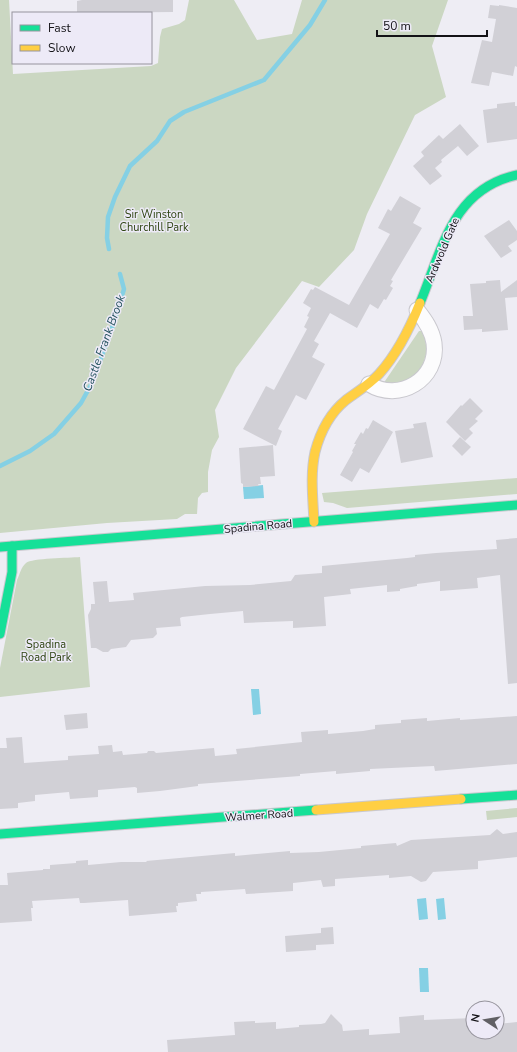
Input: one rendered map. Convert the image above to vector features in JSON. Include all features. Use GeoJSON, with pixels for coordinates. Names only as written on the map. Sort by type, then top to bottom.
{"type":"FeatureCollection","features":[{"type":"Feature","properties":{"kind":"street","name":"Ardwold Gate"},"geometry":{"type":"LineString","coordinates":[[314,522],[313,466],[318,445],[326,425],[335,411],[344,402],[369,384],[391,359],[407,333],[418,310],[448,231],[457,214],[475,194],[485,186],[517,175]]}},
{"type":"Feature","properties":{"kind":"street"},"geometry":{"type":"LineString","coordinates":[[369,384],[378,389],[396,390],[406,388],[418,383],[430,369],[434,357],[434,344],[431,332],[418,310]]}},
{"type":"Feature","properties":{"kind":"street","name":"Spadina Road"},"geometry":{"type":"LineString","coordinates":[[0,547],[517,505]]}},
{"type":"Feature","properties":{"kind":"street"},"geometry":{"type":"LineString","coordinates":[[0,634],[12,572],[12,546]]}},
{"type":"Feature","properties":{"kind":"street","name":"Walmer Road"},"geometry":{"type":"LineString","coordinates":[[0,834],[517,795]]}},
{"type":"Feature","properties":{"kind":"green space","name":"Sir Winston Churchill Park"},"geometry":{"type":"Polygon","coordinates":[[[0,0],[9,0],[13,74],[151,66],[158,63],[162,29],[179,24],[185,20],[189,0],[234,0],[257,40],[292,34],[302,0],[448,0],[432,46],[446,97],[415,115],[367,214],[354,250],[319,287],[302,281],[236,368],[215,410],[219,437],[212,450],[208,472],[208,492],[202,493],[198,498],[197,514],[185,514],[177,519],[107,523],[0,533],[0,0]]]}},
{"type":"Feature","properties":{"kind":"green space"},"geometry":{"type":"Polygon","coordinates":[[[419,331],[424,333],[427,351],[422,368],[416,375],[401,384],[383,384],[419,331]]]}},
{"type":"Feature","properties":{"kind":"green space"},"geometry":{"type":"Polygon","coordinates":[[[517,478],[517,494],[347,508],[333,503],[324,502],[322,493],[517,478]]]}},
{"type":"Feature","properties":{"kind":"green space","name":"Spadina Road Park"},"geometry":{"type":"Polygon","coordinates":[[[80,557],[90,687],[0,697],[0,668],[17,580],[23,566],[30,561],[35,560],[80,557]]]}},
{"type":"Feature","properties":{"kind":"green space"},"geometry":{"type":"Polygon","coordinates":[[[517,808],[517,817],[487,820],[486,811],[517,808]]]}},
{"type":"Feature","properties":{"kind":"water"},"geometry":{"type":"Polygon","coordinates":[[[263,485],[264,498],[244,499],[243,487],[263,485]]]}},
{"type":"Feature","properties":{"kind":"water"},"geometry":{"type":"Polygon","coordinates":[[[251,689],[259,689],[261,714],[253,715],[251,689]]]}},
{"type":"Feature","properties":{"kind":"water"},"geometry":{"type":"Polygon","coordinates":[[[426,898],[428,919],[419,920],[417,899],[426,898]]]}},
{"type":"Feature","properties":{"kind":"water"},"geometry":{"type":"Polygon","coordinates":[[[444,898],[446,919],[438,920],[436,899],[444,898]]]}},
{"type":"Feature","properties":{"kind":"water"},"geometry":{"type":"Polygon","coordinates":[[[419,968],[428,968],[429,992],[420,992],[419,968]]]}},
{"type":"Feature","properties":{"kind":"building"},"geometry":{"type":"Polygon","coordinates":[[[173,0],[173,12],[77,12],[77,1],[173,0]]]}},
{"type":"Feature","properties":{"kind":"building"},"geometry":{"type":"Polygon","coordinates":[[[490,5],[517,8],[517,67],[515,66],[513,76],[492,72],[489,86],[471,83],[482,40],[492,42],[496,19],[488,18],[490,5]]]}},
{"type":"Feature","properties":{"kind":"building"},"geometry":{"type":"Polygon","coordinates":[[[515,102],[515,106],[517,106],[517,139],[487,143],[483,110],[497,108],[497,104],[515,102]]]}},
{"type":"Feature","properties":{"kind":"building"},"geometry":{"type":"Polygon","coordinates":[[[460,124],[479,146],[467,156],[458,146],[441,160],[442,162],[435,168],[442,176],[430,185],[413,166],[424,156],[421,152],[439,135],[443,139],[460,124]]]}},
{"type":"Feature","properties":{"kind":"building"},"geometry":{"type":"Polygon","coordinates":[[[400,196],[421,208],[413,223],[422,228],[391,280],[393,281],[390,286],[393,288],[386,300],[384,299],[378,309],[370,304],[357,328],[330,313],[314,341],[319,344],[312,357],[325,364],[306,400],[296,395],[278,429],[282,431],[276,446],[243,429],[266,386],[274,390],[307,329],[304,327],[309,317],[307,316],[311,308],[303,303],[311,289],[313,290],[315,287],[349,305],[390,234],[378,228],[388,209],[391,211],[400,196]]]}},
{"type":"Feature","properties":{"kind":"building"},"geometry":{"type":"Polygon","coordinates":[[[509,220],[517,231],[517,240],[508,246],[512,251],[501,258],[484,236],[509,220]]]}},
{"type":"Feature","properties":{"kind":"building"},"geometry":{"type":"Polygon","coordinates":[[[500,280],[501,292],[517,280],[517,297],[505,298],[508,330],[482,332],[482,329],[464,330],[463,316],[473,316],[470,284],[500,280]]]}},
{"type":"Feature","properties":{"kind":"building"},"geometry":{"type":"Polygon","coordinates":[[[470,398],[483,411],[475,419],[478,421],[469,429],[473,433],[465,441],[446,422],[461,405],[462,406],[470,398]]]}},
{"type":"Feature","properties":{"kind":"building"},"geometry":{"type":"Polygon","coordinates":[[[373,420],[393,432],[369,473],[360,468],[352,482],[340,475],[353,452],[352,451],[356,444],[354,444],[361,432],[363,434],[373,420]]]}},
{"type":"Feature","properties":{"kind":"building"},"geometry":{"type":"Polygon","coordinates":[[[426,422],[433,457],[401,463],[395,431],[414,428],[413,424],[426,422]]]}},
{"type":"Feature","properties":{"kind":"building"},"geometry":{"type":"Polygon","coordinates":[[[460,437],[471,447],[462,456],[452,446],[460,437]]]}},
{"type":"Feature","properties":{"kind":"building"},"geometry":{"type":"Polygon","coordinates":[[[273,445],[275,476],[260,477],[261,484],[258,484],[259,486],[243,487],[243,484],[241,483],[239,448],[273,445]]]}},
{"type":"Feature","properties":{"kind":"building"},"geometry":{"type":"Polygon","coordinates":[[[517,538],[517,683],[508,684],[500,575],[477,578],[478,588],[440,591],[440,581],[417,584],[417,586],[400,589],[400,591],[387,592],[387,585],[350,589],[351,594],[324,597],[326,626],[293,628],[293,621],[244,623],[243,611],[210,614],[182,617],[180,618],[181,626],[156,628],[157,634],[153,638],[131,640],[126,647],[111,649],[108,652],[91,648],[88,615],[91,609],[91,604],[95,604],[93,582],[107,581],[109,602],[134,600],[133,593],[205,586],[250,585],[291,581],[295,575],[322,573],[322,566],[407,558],[415,557],[415,555],[497,549],[496,540],[517,538]]]}},
{"type":"Feature","properties":{"kind":"building"},"geometry":{"type":"Polygon","coordinates":[[[87,713],[88,728],[66,730],[64,715],[87,713]]]}},
{"type":"Feature","properties":{"kind":"building"},"geometry":{"type":"Polygon","coordinates":[[[517,716],[517,764],[435,771],[434,766],[370,769],[370,771],[336,774],[336,771],[300,774],[300,776],[198,784],[198,786],[137,793],[137,788],[135,787],[98,790],[98,797],[70,799],[69,792],[35,795],[35,801],[18,803],[18,808],[0,809],[0,748],[7,748],[6,738],[22,737],[24,763],[68,760],[68,756],[99,754],[98,746],[112,745],[113,752],[122,751],[123,755],[147,753],[148,751],[154,751],[156,753],[214,748],[215,756],[237,754],[236,749],[302,742],[301,732],[328,730],[328,734],[363,731],[375,729],[375,725],[401,723],[401,720],[427,718],[427,721],[517,716]]]}},
{"type":"Feature","properties":{"kind":"building"},"geometry":{"type":"Polygon","coordinates":[[[497,829],[503,834],[517,832],[517,857],[478,861],[478,869],[433,872],[426,881],[421,882],[411,876],[389,878],[389,875],[335,879],[335,886],[323,887],[321,880],[293,883],[293,891],[246,894],[245,889],[201,892],[201,894],[196,894],[197,901],[178,903],[178,906],[176,906],[177,912],[129,916],[128,900],[84,903],[80,903],[79,898],[32,901],[32,921],[0,923],[0,885],[8,885],[7,873],[50,869],[50,865],[76,863],[76,861],[88,860],[88,865],[121,862],[147,862],[146,861],[235,853],[235,856],[290,851],[290,853],[319,852],[396,843],[397,846],[411,840],[490,835],[497,829]]]}},
{"type":"Feature","properties":{"kind":"building"},"geometry":{"type":"Polygon","coordinates":[[[333,927],[334,944],[316,945],[316,950],[286,952],[285,936],[321,933],[321,928],[333,927]]]}},
{"type":"Feature","properties":{"kind":"building"},"geometry":{"type":"Polygon","coordinates":[[[331,1014],[342,1025],[343,1031],[369,1029],[369,1035],[400,1033],[399,1017],[424,1015],[424,1020],[465,1018],[465,1040],[505,1040],[505,1023],[517,1022],[517,1052],[168,1052],[167,1040],[235,1035],[234,1022],[276,1022],[276,1029],[325,1023],[331,1014]]]}},
{"type":"Feature","properties":{"kind":"waterway","name":"Castle Frank Brook"},"geometry":{"type":"LineString","coordinates":[[109,249],[107,238],[108,217],[115,197],[130,166],[157,141],[170,121],[184,112],[264,80],[310,25],[325,0]]}},
{"type":"Feature","properties":{"kind":"waterway","name":"Castle Frank Brook"},"geometry":{"type":"LineString","coordinates":[[0,466],[30,451],[54,434],[81,403],[92,383],[112,328],[124,289],[120,274]]}},
{"type":"Feature","properties":{"kind":"traffic: fast"},"geometry":{"type":"LineString","coordinates":[[420,303],[443,243],[452,224],[464,208],[478,193],[495,182],[517,175]]}},
{"type":"Feature","properties":{"kind":"traffic: fast"},"geometry":{"type":"LineString","coordinates":[[0,547],[517,505]]}},
{"type":"Feature","properties":{"kind":"traffic: fast"},"geometry":{"type":"LineString","coordinates":[[0,634],[12,572],[12,546]]}},
{"type":"Feature","properties":{"kind":"traffic: fast"},"geometry":{"type":"LineString","coordinates":[[461,799],[517,795]]}},
{"type":"Feature","properties":{"kind":"traffic: fast"},"geometry":{"type":"LineString","coordinates":[[0,834],[316,810]]}},
{"type":"Feature","properties":{"kind":"traffic: slow"},"geometry":{"type":"LineString","coordinates":[[314,522],[312,487],[313,461],[323,431],[330,417],[340,405],[372,381],[386,366],[403,340],[420,303]]}},
{"type":"Feature","properties":{"kind":"traffic: slow"},"geometry":{"type":"LineString","coordinates":[[316,810],[461,799]]}}]}
